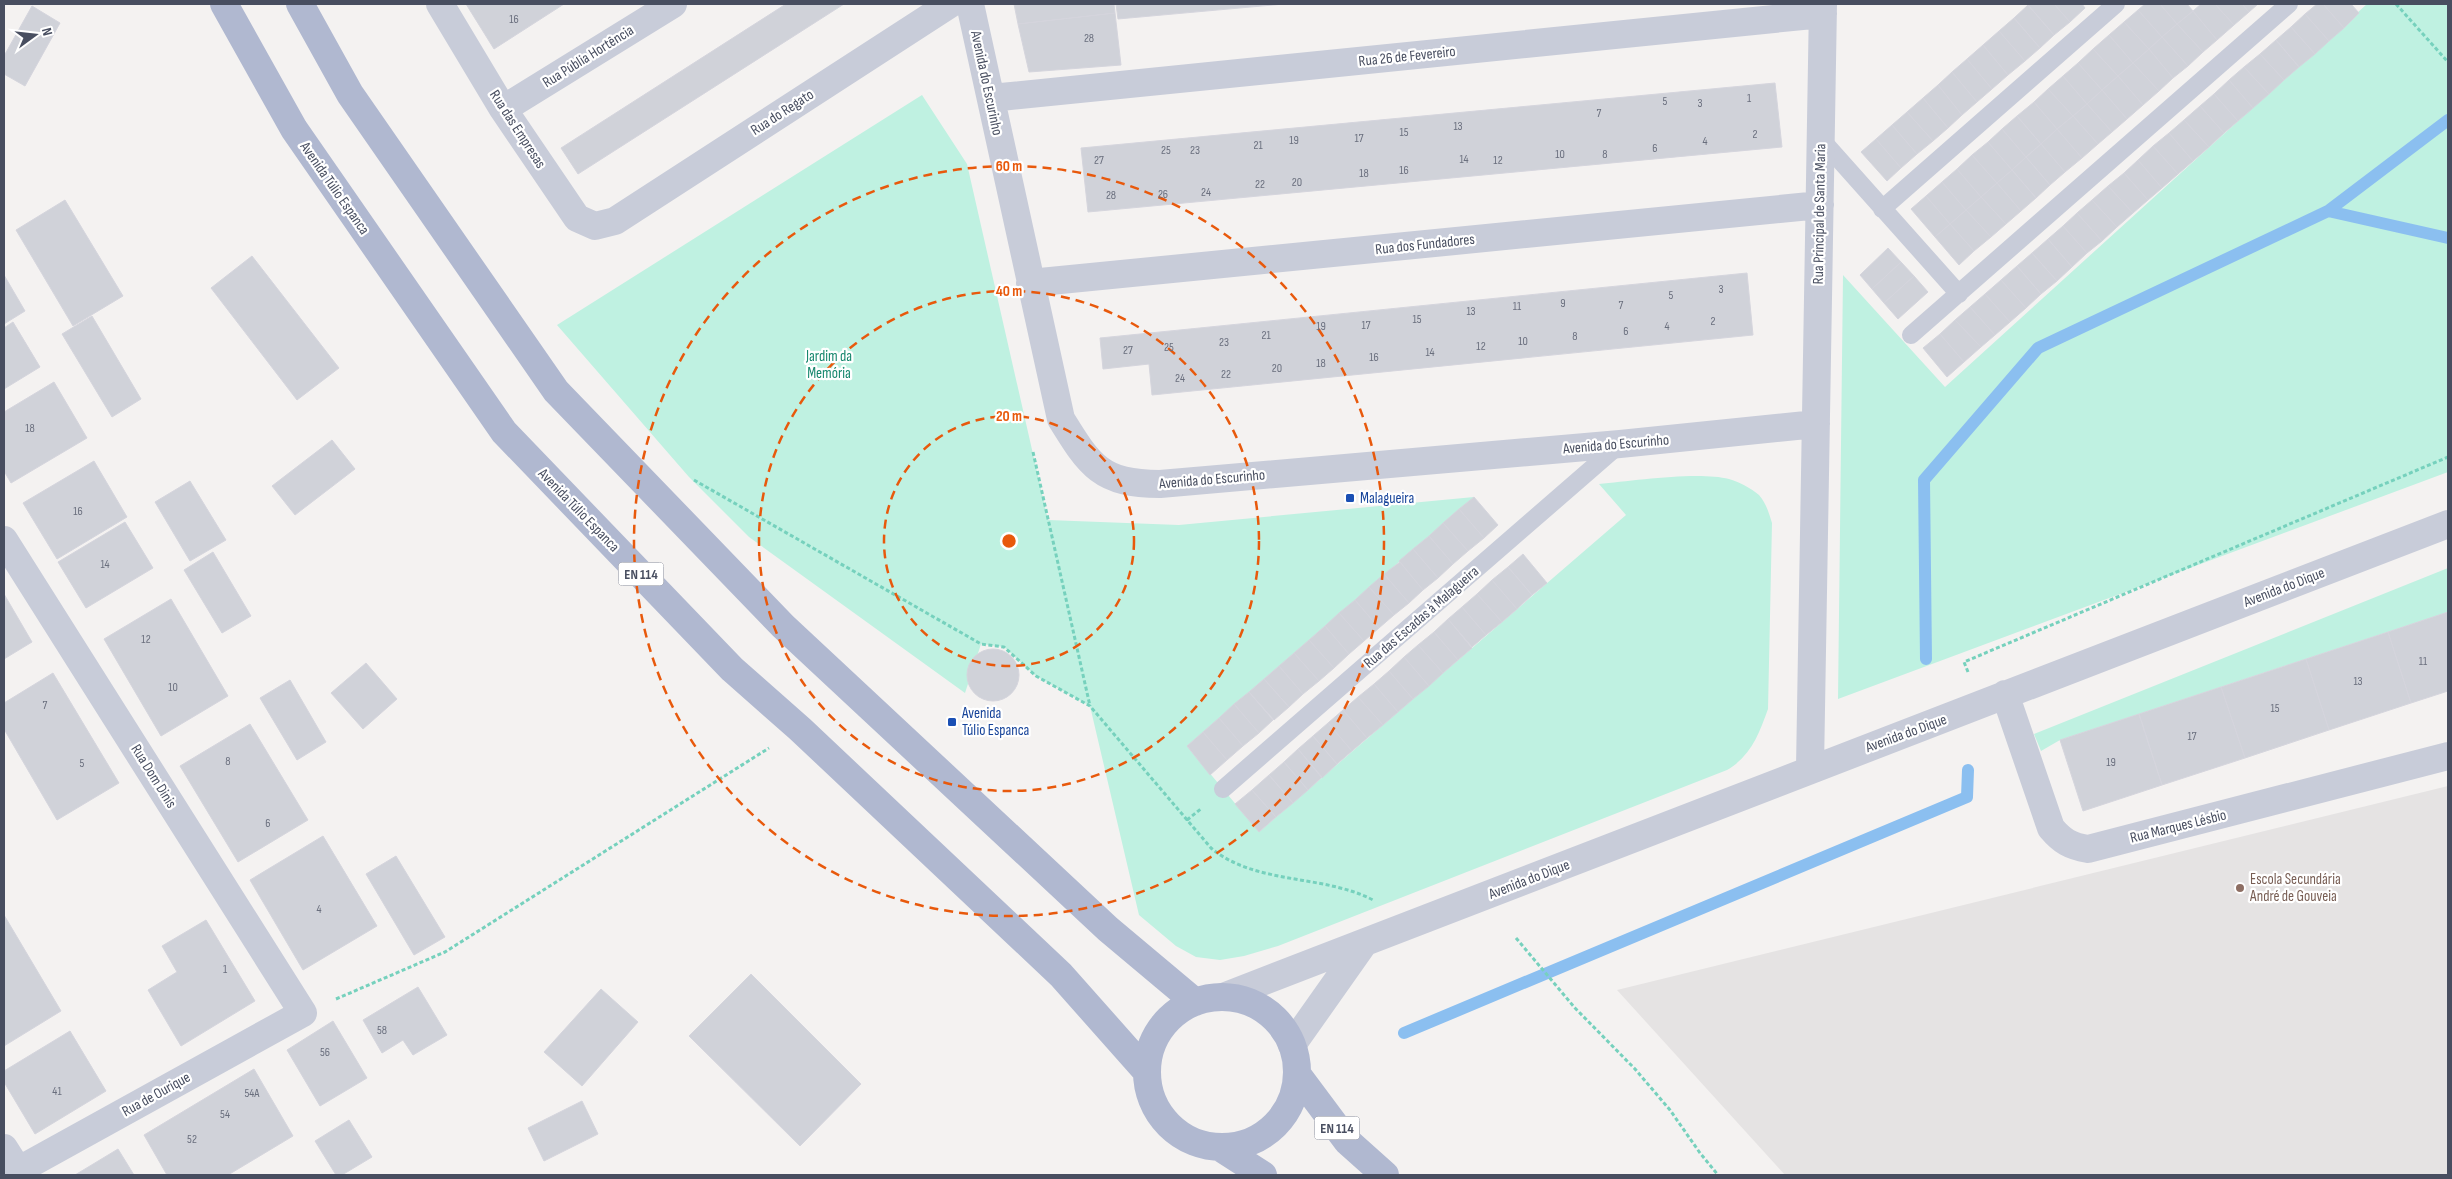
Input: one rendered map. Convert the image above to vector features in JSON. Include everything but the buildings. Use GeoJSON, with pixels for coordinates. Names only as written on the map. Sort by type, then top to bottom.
{"type":"FeatureCollection","features":[{"type":"Feature","properties":{"kind":"main road","name":"Avenida Túlio Espanca"},"geometry":{"type":"LineString","coordinates":[[224,4],[294,129],[504,432],[732,669],[800,729],[1061,975],[1147,1072]]}},
{"type":"Feature","properties":{"kind":"main road"},"geometry":{"type":"LineString","coordinates":[[300,4],[350,94],[556,390],[783,626],[1108,928],[1195,1002]]}},
{"type":"Feature","properties":{"kind":"main road"},"geometry":{"type":"LineString","coordinates":[[1223,997],[1245,1001],[1265,1010],[1280,1026],[1292,1044],[1297,1074],[1293,1097],[1282,1118],[1265,1134],[1244,1145],[1221,1148],[1198,1144],[1177,1133],[1160,1116],[1150,1095],[1147,1072],[1150,1049],[1160,1029],[1175,1012],[1195,1002],[1223,997]]}},
{"type":"Feature","properties":{"kind":"main road","name":"EN 114"},"geometry":{"type":"LineString","coordinates":[[1297,1074],[1347,1142],[1386,1175]]}},
{"type":"Feature","properties":{"kind":"main road"},"geometry":{"type":"LineString","coordinates":[[1221,1148],[1263,1175]]}},
{"type":"Feature","properties":{"kind":"street","name":"Rua das Empresas"},"geometry":{"type":"LineString","coordinates":[[440,4],[503,109],[577,218],[595,226],[615,221]]}},
{"type":"Feature","properties":{"kind":"street","name":"Rua Públia Hortência"},"geometry":{"type":"LineString","coordinates":[[503,109],[673,4]]}},
{"type":"Feature","properties":{"kind":"street","name":"Rua do Regato"},"geometry":{"type":"LineString","coordinates":[[615,221],[950,4]]}},
{"type":"Feature","properties":{"kind":"street","name":"Avenida do Escurinho"},"geometry":{"type":"LineString","coordinates":[[970,4],[1061,419],[1082,453],[1104,474],[1131,484],[1160,484],[1620,444],[1816,424]]}},
{"type":"Feature","properties":{"kind":"street","name":"Rua 26 de Fevereiro"},"geometry":{"type":"LineString","coordinates":[[991,98],[1823,9]]}},
{"type":"Feature","properties":{"kind":"street","name":"Rua Principal de Santa Maria"},"geometry":{"type":"LineString","coordinates":[[1810,768],[1823,9]]}},
{"type":"Feature","properties":{"kind":"street","name":"Rua dos Fundadores"},"geometry":{"type":"LineString","coordinates":[[1030,283],[1820,205]]}},
{"type":"Feature","properties":{"kind":"street","name":"Avenida do Dique"},"geometry":{"type":"LineString","coordinates":[[1223,997],[1810,768],[1980,706],[2004,694],[2448,524]]}},
{"type":"Feature","properties":{"kind":"street","name":"Rua Dom Dinis"},"geometry":{"type":"LineString","coordinates":[[4,540],[303,1013]]}},
{"type":"Feature","properties":{"kind":"street","name":"Rua Marques Lésbio"},"geometry":{"type":"LineString","coordinates":[[2004,694],[2051,828],[2061,840],[2081,848],[2097,846],[2448,756]]}},
{"type":"Feature","properties":{"kind":"street"},"geometry":{"type":"LineString","coordinates":[[1292,1044],[1364,943]]}},
{"type":"Feature","properties":{"kind":"street","name":"Rua de Ourique"},"geometry":{"type":"LineString","coordinates":[[10,1164],[303,1013]]}},
{"type":"Feature","properties":{"kind":"lane"},"geometry":{"type":"LineString","coordinates":[[1882,208],[2116,4]]}},
{"type":"Feature","properties":{"kind":"lane"},"geometry":{"type":"LineString","coordinates":[[1911,335],[2289,4]]}},
{"type":"Feature","properties":{"kind":"lane"},"geometry":{"type":"LineString","coordinates":[[1820,138],[1958,294]]}},
{"type":"Feature","properties":{"kind":"lane","name":"Rua das Escadas à Malagueira"},"geometry":{"type":"LineString","coordinates":[[1223,789],[1620,444]]}},
{"type":"Feature","properties":{"kind":"path"},"geometry":{"type":"LineString","coordinates":[[2396,4],[2448,62]]}},
{"type":"Feature","properties":{"kind":"path"},"geometry":{"type":"LineString","coordinates":[[1033,452],[1090,706]]}},
{"type":"Feature","properties":{"kind":"path"},"geometry":{"type":"LineString","coordinates":[[1964,662],[2448,457]]}},
{"type":"Feature","properties":{"kind":"path"},"geometry":{"type":"LineString","coordinates":[[689,477],[981,644],[1004,648],[1036,676],[1090,706],[1211,848],[1225,859],[1263,871],[1364,895],[1378,905]]}},
{"type":"Feature","properties":{"kind":"path"},"geometry":{"type":"LineString","coordinates":[[303,1013],[445,952],[800,729]]}},
{"type":"Feature","properties":{"kind":"path"},"geometry":{"type":"LineString","coordinates":[[1187,820],[1209,801]]}},
{"type":"Feature","properties":{"kind":"path"},"geometry":{"type":"LineString","coordinates":[[1516,938],[1575,1008],[1636,1069],[1670,1110],[1718,1175]]}},
{"type":"Feature","properties":{"kind":"shaded area","name":"Escola Secundária André de Gouveia"},"geometry":{"type":"Polygon","coordinates":[[[2448,786],[2448,1175],[1785,1175],[1617,990],[2448,786]]]}},
{"type":"Feature","properties":{"kind":"green space"},"geometry":{"type":"Polygon","coordinates":[[[2367,4],[2448,4],[2448,472],[1838,699],[1843,275],[1945,387],[2367,4]]]}},
{"type":"Feature","properties":{"kind":"green space","name":"Jardim da Memória"},"geometry":{"type":"Polygon","coordinates":[[[922,95],[967,164],[1048,520],[1179,525],[1474,497],[1187,746],[1259,832],[1626,515],[1599,484],[1665,477],[1716,477],[1729,479],[1745,486],[1759,495],[1764,501],[1772,523],[1768,709],[1757,736],[1748,751],[1727,770],[1278,946],[1244,956],[1220,960],[1196,957],[1176,946],[1139,915],[1090,706],[1036,676],[1004,647],[981,644],[965,693],[749,537],[689,477],[557,325],[922,95]]]}},
{"type":"Feature","properties":{"kind":"green space"},"geometry":{"type":"Polygon","coordinates":[[[2448,568],[2448,612],[2060,740],[2041,751],[2034,734],[2448,568]]]}},
{"type":"Feature","properties":{"kind":"waterway"},"geometry":{"type":"LineString","coordinates":[[1926,659],[1924,480],[2038,348],[2328,211],[2448,120]]}},
{"type":"Feature","properties":{"kind":"waterway"},"geometry":{"type":"LineString","coordinates":[[2328,211],[2448,238]]}},
{"type":"Feature","properties":{"kind":"waterway"},"geometry":{"type":"LineString","coordinates":[[1404,1033],[1967,797],[1968,770]]}},
{"type":"Feature","properties":{"kind":"place","name":"Malagueira"},"geometry":{"type":"Point","coordinates":[1350,498]}},
{"type":"Feature","properties":{"kind":"place","name":"Avenida Túlio Espanca"},"geometry":{"type":"Point","coordinates":[952,722]}},
{"type":"Feature","properties":{"kind":"place","name":"Escola Secundária André de Gouveia"},"geometry":{"type":"Point","coordinates":[2240,888]}}]}
